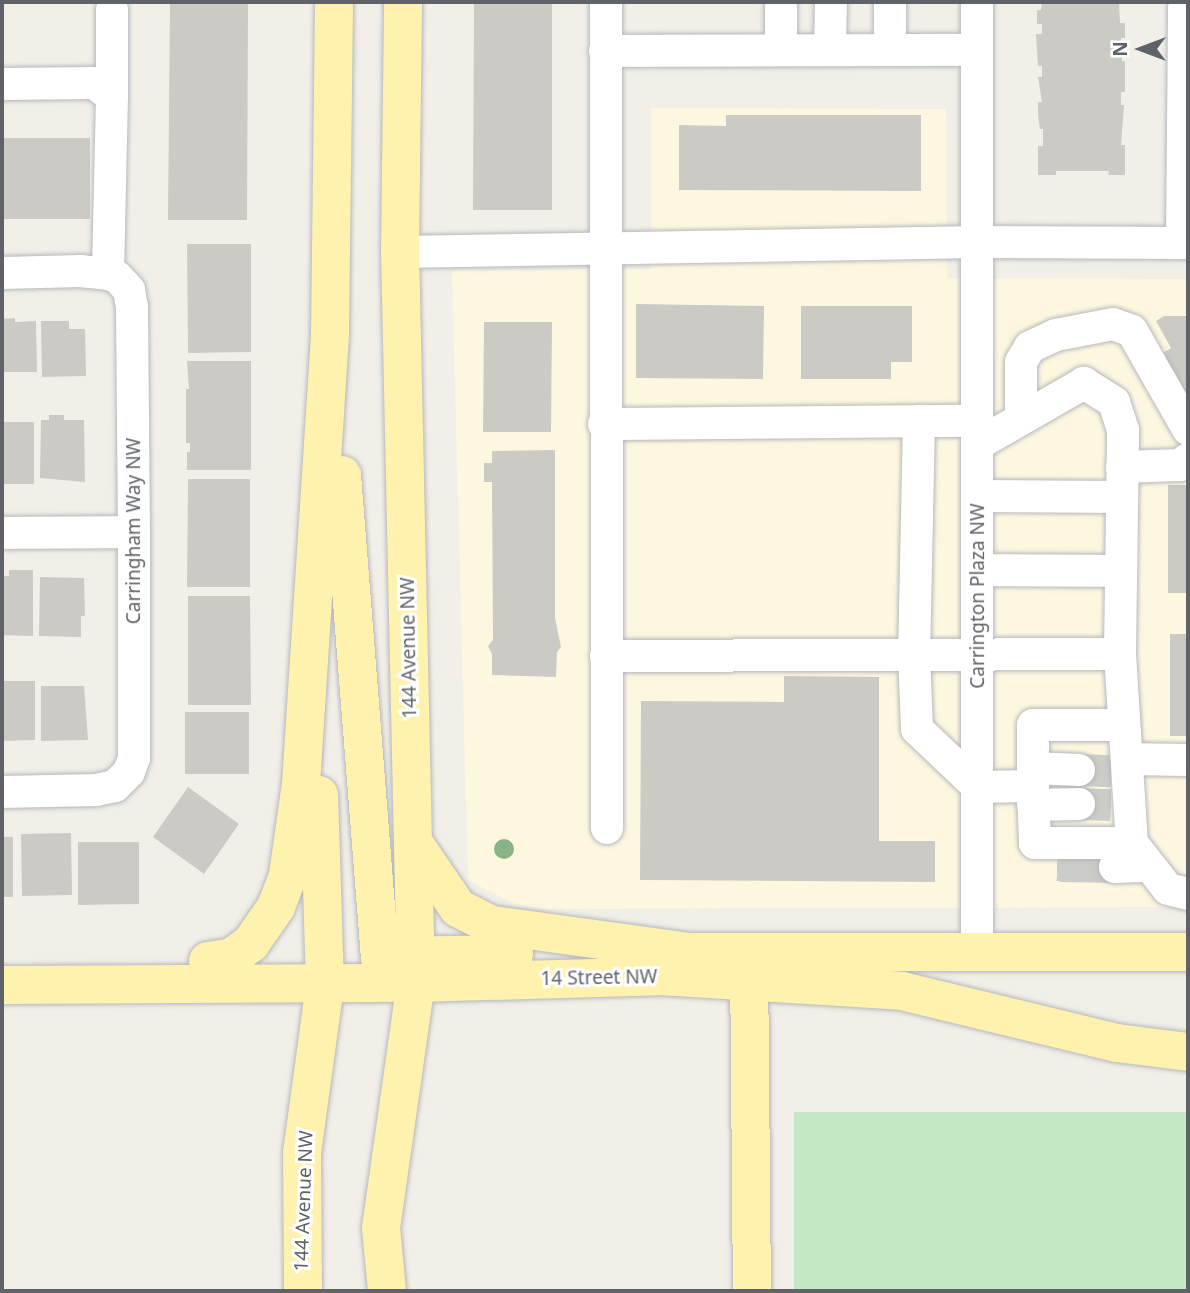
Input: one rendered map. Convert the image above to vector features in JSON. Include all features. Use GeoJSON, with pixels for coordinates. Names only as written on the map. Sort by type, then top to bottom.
{"type":"FeatureCollection","features":[{"type":"Feature","properties":{"kind":"main road"},"geometry":{"type":"LineString","coordinates":[[208,961],[232,957],[251,943],[276,907],[288,874],[301,784],[331,333],[334,2]]}},
{"type":"Feature","properties":{"kind":"main road","name":"144 Avenue NW"},"geometry":{"type":"LineString","coordinates":[[387,1291],[381,1228],[413,842],[400,253],[405,12]]}},
{"type":"Feature","properties":{"kind":"main road"},"geometry":{"type":"LineString","coordinates":[[331,333],[403,969]]}},
{"type":"Feature","properties":{"kind":"main road","name":"144 Avenue NW"},"geometry":{"type":"LineString","coordinates":[[303,1291],[302,1153],[324,972],[319,846],[319,524]]}},
{"type":"Feature","properties":{"kind":"main road"},"geometry":{"type":"LineString","coordinates":[[413,842],[458,908],[492,925],[691,952]]}},
{"type":"Feature","properties":{"kind":"main road","name":"14 Street NW"},"geometry":{"type":"LineString","coordinates":[[403,969],[660,976],[977,950],[1188,952]]}},
{"type":"Feature","properties":{"kind":"main road","name":"14 Street NW"},"geometry":{"type":"LineString","coordinates":[[2,985],[403,969],[691,952],[749,968],[902,991],[1104,1039],[1188,1052]]}},
{"type":"Feature","properties":{"kind":"main road","name":"14 Street NW"},"geometry":{"type":"LineString","coordinates":[[2,962],[208,961],[324,972]]}},
{"type":"Feature","properties":{"kind":"main road"},"geometry":{"type":"LineString","coordinates":[[749,968],[752,1291]]}},
{"type":"Feature","properties":{"kind":"main road"},"geometry":{"type":"LineString","coordinates":[[1104,1039],[1188,1030]]}},
{"type":"Feature","properties":{"kind":"street"},"geometry":{"type":"LineString","coordinates":[[606,2],[604,424],[607,828]]}},
{"type":"Feature","properties":{"kind":"street"},"geometry":{"type":"LineString","coordinates":[[781,2],[781,50]]}},
{"type":"Feature","properties":{"kind":"street"},"geometry":{"type":"LineString","coordinates":[[831,2],[831,50]]}},
{"type":"Feature","properties":{"kind":"street"},"geometry":{"type":"LineString","coordinates":[[890,2],[890,50]]}},
{"type":"Feature","properties":{"kind":"street","name":"Carrington Plaza NW"},"geometry":{"type":"LineString","coordinates":[[977,2],[977,950]]}},
{"type":"Feature","properties":{"kind":"street"},"geometry":{"type":"LineString","coordinates":[[400,253],[979,242],[1185,243],[1184,9],[1188,9]]}},
{"type":"Feature","properties":{"kind":"street"},"geometry":{"type":"LineString","coordinates":[[2,273],[80,271],[108,274],[113,10]]}},
{"type":"Feature","properties":{"kind":"street"},"geometry":{"type":"LineString","coordinates":[[605,51],[977,50]]}},
{"type":"Feature","properties":{"kind":"street"},"geometry":{"type":"LineString","coordinates":[[2,84],[94,83],[113,96]]}},
{"type":"Feature","properties":{"kind":"street","name":"Carringham Way NW"},"geometry":{"type":"LineString","coordinates":[[2,792],[96,790],[115,786],[129,772],[134,758],[132,307],[129,290],[117,277],[108,274]]}},
{"type":"Feature","properties":{"kind":"street"},"geometry":{"type":"LineString","coordinates":[[1021,419],[1021,362],[1030,347],[1056,335],[1094,325],[1113,324],[1132,331],[1188,429]]}},
{"type":"Feature","properties":{"kind":"street"},"geometry":{"type":"LineString","coordinates":[[604,424],[919,421],[978,433],[1021,419],[1084,383],[1114,402],[1123,430],[1120,654],[1124,725],[1120,805],[1132,859]]}},
{"type":"Feature","properties":{"kind":"street"},"geometry":{"type":"LineString","coordinates":[[919,421],[914,654],[917,729],[978,787],[1033,786],[1079,770]]}},
{"type":"Feature","properties":{"kind":"street"},"geometry":{"type":"LineString","coordinates":[[978,496],[1122,482],[1180,465],[1188,459]]}},
{"type":"Feature","properties":{"kind":"street"},"geometry":{"type":"LineString","coordinates":[[2,533],[134,532]]}},
{"type":"Feature","properties":{"kind":"street"},"geometry":{"type":"LineString","coordinates":[[978,569],[1121,571]]}},
{"type":"Feature","properties":{"kind":"street"},"geometry":{"type":"LineString","coordinates":[[606,656],[1120,654]]}},
{"type":"Feature","properties":{"kind":"street"},"geometry":{"type":"LineString","coordinates":[[1057,865],[1035,843],[1033,725],[1124,725]]}},
{"type":"Feature","properties":{"kind":"street"},"geometry":{"type":"LineString","coordinates":[[1122,767],[1188,760]]}},
{"type":"Feature","properties":{"kind":"street"},"geometry":{"type":"LineString","coordinates":[[1033,786],[1079,804]]}},
{"type":"Feature","properties":{"kind":"street"},"geometry":{"type":"LineString","coordinates":[[1035,843],[1132,859],[1168,888],[1188,894]]}},
{"type":"Feature","properties":{"kind":"shaded area"},"geometry":{"type":"Polygon","coordinates":[[[651,108],[946,109],[947,278],[1188,279],[1188,907],[547,909],[515,904],[468,880],[452,271],[651,269],[651,108]]]}},
{"type":"Feature","properties":{"kind":"green space"},"geometry":{"type":"Polygon","coordinates":[[[794,1112],[1188,1112],[1188,1291],[794,1291],[794,1112]]]}},
{"type":"Feature","properties":{"kind":"building"},"geometry":{"type":"Polygon","coordinates":[[[170,2],[248,2],[247,220],[168,220],[170,2]]]}},
{"type":"Feature","properties":{"kind":"building"},"geometry":{"type":"Polygon","coordinates":[[[474,2],[552,2],[552,210],[473,210],[474,2]]]}},
{"type":"Feature","properties":{"kind":"building"},"geometry":{"type":"Polygon","coordinates":[[[1042,2],[1119,2],[1120,23],[1125,23],[1125,38],[1121,38],[1122,61],[1125,61],[1125,92],[1121,92],[1121,105],[1124,105],[1121,145],[1125,145],[1125,175],[1108,175],[1109,171],[1056,171],[1056,175],[1038,175],[1038,146],[1043,146],[1043,129],[1040,129],[1038,115],[1038,102],[1042,102],[1038,77],[1042,77],[1042,66],[1038,66],[1036,34],[1042,34],[1042,24],[1037,24],[1037,10],[1041,10],[1042,2]]]}},
{"type":"Feature","properties":{"kind":"building"},"geometry":{"type":"Polygon","coordinates":[[[726,115],[921,115],[921,191],[679,190],[679,125],[726,126],[726,115]]]}},
{"type":"Feature","properties":{"kind":"building"},"geometry":{"type":"Polygon","coordinates":[[[2,138],[90,138],[90,219],[2,219],[2,138]]]}},
{"type":"Feature","properties":{"kind":"building"},"geometry":{"type":"Polygon","coordinates":[[[187,244],[251,244],[251,352],[188,353],[187,244]]]}},
{"type":"Feature","properties":{"kind":"building"},"geometry":{"type":"Polygon","coordinates":[[[636,304],[764,306],[763,379],[636,378],[636,304]]]}},
{"type":"Feature","properties":{"kind":"building"},"geometry":{"type":"Polygon","coordinates":[[[801,306],[912,306],[912,362],[891,362],[891,379],[801,379],[801,306]]]}},
{"type":"Feature","properties":{"kind":"building"},"geometry":{"type":"Polygon","coordinates":[[[1164,316],[1188,316],[1188,404],[1160,355],[1171,348],[1156,321],[1164,316]]]}},
{"type":"Feature","properties":{"kind":"building"},"geometry":{"type":"Polygon","coordinates":[[[15,318],[15,322],[36,321],[37,372],[2,372],[2,319],[15,318]]]}},
{"type":"Feature","properties":{"kind":"building"},"geometry":{"type":"Polygon","coordinates":[[[41,321],[69,321],[69,329],[85,329],[86,376],[42,377],[41,321]]]}},
{"type":"Feature","properties":{"kind":"building"},"geometry":{"type":"Polygon","coordinates":[[[484,322],[552,322],[551,432],[483,432],[484,322]]]}},
{"type":"Feature","properties":{"kind":"building"},"geometry":{"type":"Polygon","coordinates":[[[187,361],[251,361],[251,470],[187,470],[190,443],[186,443],[186,389],[189,389],[187,361]]]}},
{"type":"Feature","properties":{"kind":"building"},"geometry":{"type":"Polygon","coordinates":[[[49,415],[64,415],[64,420],[84,420],[85,482],[40,478],[41,420],[49,420],[49,415]]]}},
{"type":"Feature","properties":{"kind":"building"},"geometry":{"type":"Polygon","coordinates":[[[2,422],[34,422],[34,484],[2,484],[2,422]]]}},
{"type":"Feature","properties":{"kind":"building"},"geometry":{"type":"Polygon","coordinates":[[[555,450],[555,618],[561,647],[557,652],[556,677],[492,675],[492,654],[488,646],[493,640],[492,482],[484,482],[484,463],[492,463],[492,451],[555,450]]]}},
{"type":"Feature","properties":{"kind":"building"},"geometry":{"type":"Polygon","coordinates":[[[188,479],[250,479],[250,587],[187,587],[188,479]]]}},
{"type":"Feature","properties":{"kind":"building"},"geometry":{"type":"Polygon","coordinates":[[[1168,485],[1188,485],[1188,593],[1168,593],[1168,485]]]}},
{"type":"Feature","properties":{"kind":"building"},"geometry":{"type":"Polygon","coordinates":[[[9,570],[33,570],[33,636],[2,635],[2,576],[9,576],[9,570]]]}},
{"type":"Feature","properties":{"kind":"building"},"geometry":{"type":"Polygon","coordinates":[[[40,577],[84,578],[85,616],[81,616],[81,637],[39,636],[40,577]]]}},
{"type":"Feature","properties":{"kind":"building"},"geometry":{"type":"Polygon","coordinates":[[[188,596],[250,596],[251,705],[188,705],[188,596]]]}},
{"type":"Feature","properties":{"kind":"building"},"geometry":{"type":"Polygon","coordinates":[[[1170,634],[1188,634],[1188,736],[1170,736],[1170,634]]]}},
{"type":"Feature","properties":{"kind":"building"},"geometry":{"type":"Polygon","coordinates":[[[784,676],[879,677],[879,841],[935,841],[935,882],[640,880],[641,701],[784,702],[784,676]]]}},
{"type":"Feature","properties":{"kind":"building"},"geometry":{"type":"Polygon","coordinates":[[[2,681],[35,681],[35,740],[2,741],[2,681]]]}},
{"type":"Feature","properties":{"kind":"building"},"geometry":{"type":"Polygon","coordinates":[[[41,686],[84,686],[88,740],[41,741],[41,686]]]}},
{"type":"Feature","properties":{"kind":"building"},"geometry":{"type":"Polygon","coordinates":[[[185,712],[249,712],[249,774],[185,774],[185,712]]]}},
{"type":"Feature","properties":{"kind":"building"},"geometry":{"type":"Polygon","coordinates":[[[188,787],[239,824],[204,874],[153,837],[188,787]]]}},
{"type":"Feature","properties":{"kind":"building"},"geometry":{"type":"Polygon","coordinates":[[[71,833],[72,895],[22,896],[21,834],[71,833]]]}},
{"type":"Feature","properties":{"kind":"building"},"geometry":{"type":"Polygon","coordinates":[[[2,837],[13,837],[13,897],[2,897],[2,837]]]}},
{"type":"Feature","properties":{"kind":"building"},"geometry":{"type":"Polygon","coordinates":[[[78,842],[139,842],[139,904],[78,905],[78,842]]]}},
{"type":"Feature","properties":{"kind":"building"},"geometry":{"type":"Polygon","coordinates":[[[1060,853],[1121,853],[1121,883],[1060,882],[1060,853]]]}},
{"type":"Feature","properties":{"kind":"tunnel"},"geometry":{"type":"LineString","coordinates":[[1079,770],[1112,771]]}},
{"type":"Feature","properties":{"kind":"tunnel"},"geometry":{"type":"LineString","coordinates":[[1079,804],[1111,805]]}},
{"type":"Feature","properties":{"kind":"tunnel"},"geometry":{"type":"LineString","coordinates":[[1057,865],[1115,867]]}}]}
